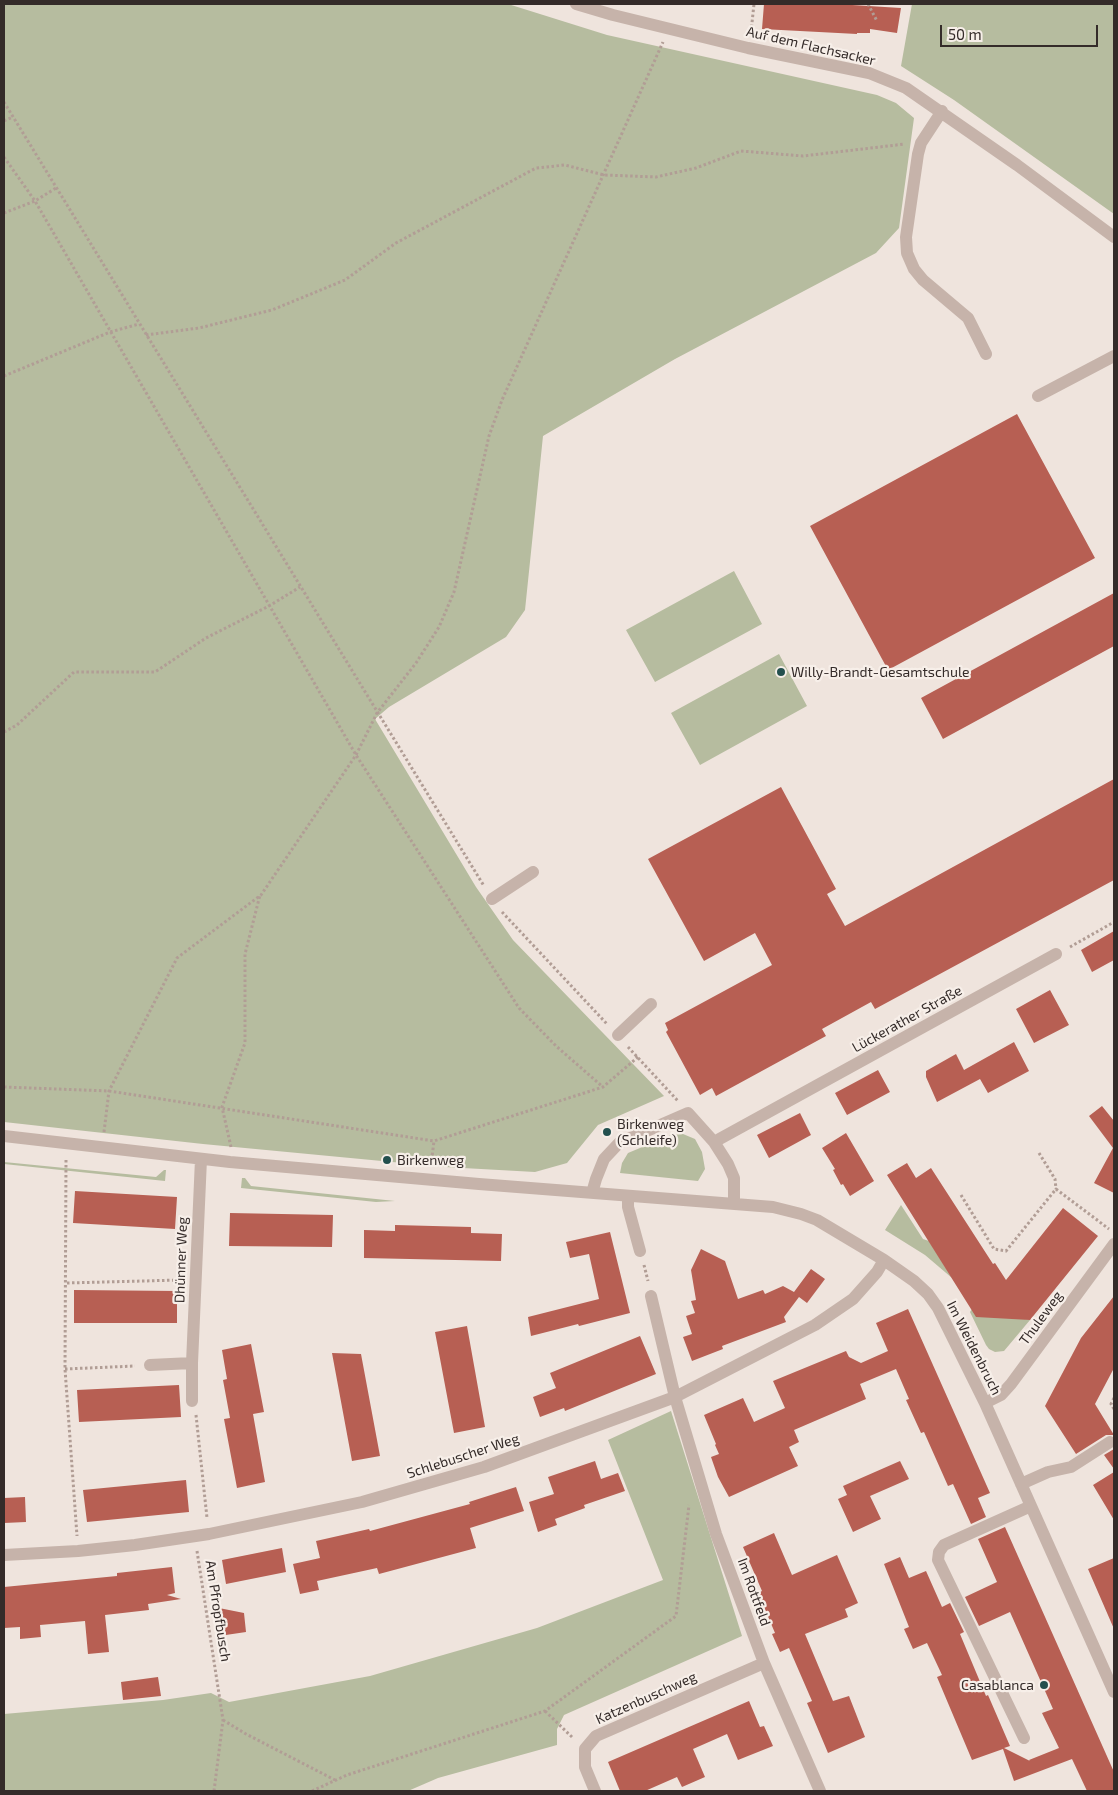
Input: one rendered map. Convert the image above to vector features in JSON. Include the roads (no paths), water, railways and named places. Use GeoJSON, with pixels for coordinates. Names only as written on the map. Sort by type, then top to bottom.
{"type":"FeatureCollection","features":[{"type":"Feature","properties":{"kind":"street","name":"Auf dem Flachsacker"},"geometry":{"type":"LineString","coordinates":[[576,4],[614,9],[669,28],[748,48],[869,73],[906,88],[942,111],[1114,237]]}},
{"type":"Feature","properties":{"kind":"street"},"geometry":{"type":"LineString","coordinates":[[942,111],[921,143],[906,237],[907,253],[914,269],[924,280],[968,318],[986,354]]}},
{"type":"Feature","properties":{"kind":"street"},"geometry":{"type":"LineString","coordinates":[[1038,396],[1114,356]]}},
{"type":"Feature","properties":{"kind":"street"},"geometry":{"type":"LineString","coordinates":[[492,899],[533,872]]}},
{"type":"Feature","properties":{"kind":"street","name":"Lückerather Straße"},"geometry":{"type":"LineString","coordinates":[[714,1142],[1056,954]]}},
{"type":"Feature","properties":{"kind":"street"},"geometry":{"type":"LineString","coordinates":[[618,1036],[651,1004]]}},
{"type":"Feature","properties":{"kind":"street"},"geometry":{"type":"LineString","coordinates":[[4,1136],[230,1162],[429,1180],[628,1196],[734,1204],[734,1178],[728,1164],[714,1142],[688,1113],[619,1142],[604,1159],[592,1193]]}},
{"type":"Feature","properties":{"kind":"street","name":"Dhünner Weg"},"geometry":{"type":"LineString","coordinates":[[192,1401],[201,1159]]}},
{"type":"Feature","properties":{"kind":"street"},"geometry":{"type":"LineString","coordinates":[[628,1196],[628,1207],[640,1251]]}},
{"type":"Feature","properties":{"kind":"street","name":"Im Weidenbruch"},"geometry":{"type":"LineString","coordinates":[[734,1204],[773,1207],[817,1220],[884,1260],[914,1281],[928,1294],[938,1308],[985,1403],[1114,1692]]}},
{"type":"Feature","properties":{"kind":"street","name":"Thuleweg"},"geometry":{"type":"LineString","coordinates":[[985,1403],[1001,1395],[1011,1384],[1114,1244]]}},
{"type":"Feature","properties":{"kind":"street","name":"Schlebuscher Weg"},"geometry":{"type":"LineString","coordinates":[[4,1555],[135,1546],[209,1534],[362,1502],[484,1467],[675,1397],[815,1325],[853,1299],[877,1272],[884,1260]]}},
{"type":"Feature","properties":{"kind":"street","name":"Im Rottfeld"},"geometry":{"type":"LineString","coordinates":[[651,1296],[675,1397],[716,1534],[764,1663],[820,1791]]}},
{"type":"Feature","properties":{"kind":"street"},"geometry":{"type":"LineString","coordinates":[[150,1365],[192,1363]]}},
{"type":"Feature","properties":{"kind":"street"},"geometry":{"type":"LineString","coordinates":[[1021,1484],[1048,1472],[1072,1467],[1110,1442]]}},
{"type":"Feature","properties":{"kind":"street"},"geometry":{"type":"LineString","coordinates":[[1024,1738],[938,1560],[939,1552],[944,1545],[1031,1506]]}},
{"type":"Feature","properties":{"kind":"street","name":"Katzenbuschweg"},"geometry":{"type":"LineString","coordinates":[[596,1791],[585,1767],[584,1749],[596,1736],[764,1663]]}},
{"type":"Feature","properties":{"kind":"place","name":"Willy-Brandt-Gesamtschule"},"geometry":{"type":"Point","coordinates":[781,672]}},
{"type":"Feature","properties":{"kind":"place","name":"Birkenweg (Schleife)"},"geometry":{"type":"Point","coordinates":[607,1132]}},
{"type":"Feature","properties":{"kind":"place","name":"Birkenweg"},"geometry":{"type":"Point","coordinates":[387,1160]}},
{"type":"Feature","properties":{"kind":"place","name":"Casablanca"},"geometry":{"type":"Point","coordinates":[1044,1685]}}]}
